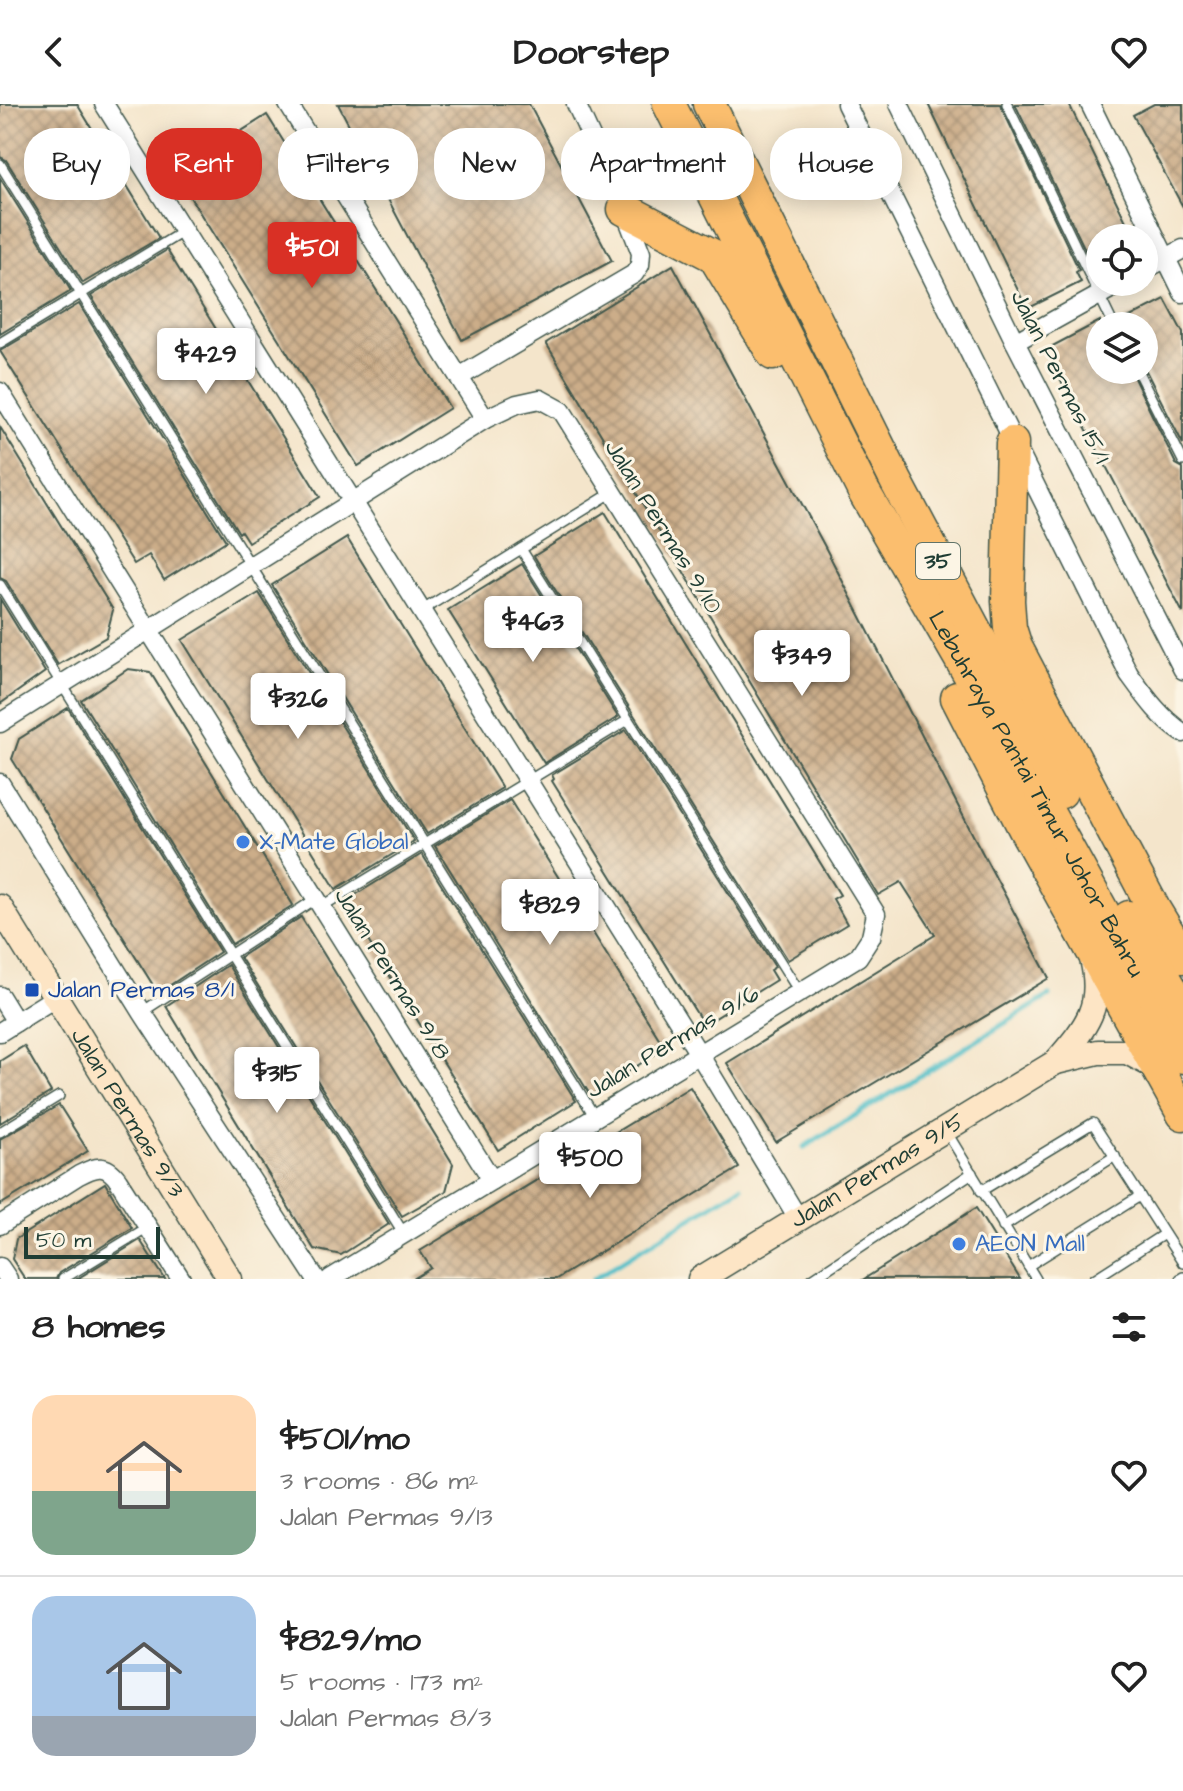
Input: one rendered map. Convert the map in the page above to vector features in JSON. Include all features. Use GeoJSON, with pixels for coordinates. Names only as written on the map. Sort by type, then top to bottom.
{"type":"FeatureCollection","features":[{"type":"Feature","properties":{"kind":"highway"},"geometry":{"type":"LineString","coordinates":[[668,104],[746,282],[771,350]]}},
{"type":"Feature","properties":{"kind":"highway","name":"Lebuhraya Pantai Timur Johor Bahru"},"geometry":{"type":"LineString","coordinates":[[668,104],[864,492],[1024,769],[1169,1062]]}},
{"type":"Feature","properties":{"kind":"highway","name":"Lebuhraya Pantai Timur Johor Bahru"},"geometry":{"type":"LineString","coordinates":[[709,104],[897,483],[1113,891],[1183,1009]]}},
{"type":"Feature","properties":{"kind":"highway"},"geometry":{"type":"LineString","coordinates":[[624,209],[714,256],[771,350],[1088,944],[1169,1062],[1183,1114]]}},
{"type":"Feature","properties":{"kind":"highway"},"geometry":{"type":"LineString","coordinates":[[1012,443],[1008,601],[1010,628],[1016,647],[1154,909],[1183,957]]}},
{"type":"Feature","properties":{"kind":"street"},"geometry":{"type":"LineString","coordinates":[[104,104],[699,1054],[798,1218]]}},
{"type":"Feature","properties":{"kind":"street"},"geometry":{"type":"LineString","coordinates":[[0,723],[485,419],[288,104]]}},
{"type":"Feature","properties":{"kind":"street"},"geometry":{"type":"LineString","coordinates":[[459,377],[634,274],[640,265],[641,253],[624,209],[576,104]]}},
{"type":"Feature","properties":{"kind":"street"},"geometry":{"type":"LineString","coordinates":[[846,104],[1129,674],[1148,701],[1183,733]]}},
{"type":"Feature","properties":{"kind":"street","name":"Jalan Permas 15/1"},"geometry":{"type":"LineString","coordinates":[[899,104],[1015,342],[1183,670]]}},
{"type":"Feature","properties":{"kind":"street"},"geometry":{"type":"LineString","coordinates":[[1093,105],[1183,293]]}},
{"type":"Feature","properties":{"kind":"street"},"geometry":{"type":"LineString","coordinates":[[1158,263],[1183,249]]}},
{"type":"Feature","properties":{"kind":"street"},"geometry":{"type":"LineString","coordinates":[[1015,342],[1099,296]]}},
{"type":"Feature","properties":{"kind":"street","name":"Jalan Permas 9/8"},"geometry":{"type":"LineString","coordinates":[[0,392],[492,1180]]}},
{"type":"Feature","properties":{"kind":"street","name":"Jalan Permas 9/10"},"geometry":{"type":"LineString","coordinates":[[485,419],[517,404],[540,399],[562,411],[876,914],[871,937]]}},
{"type":"Feature","properties":{"kind":"street"},"geometry":{"type":"LineString","coordinates":[[0,783],[142,1012],[316,1279]]}},
{"type":"Feature","properties":{"kind":"street","name":"Jalan Permas 9/3"},"geometry":{"type":"LineString","coordinates":[[0,907],[230,1279]]}},
{"type":"Feature","properties":{"kind":"street","name":"Jalan Permas 9/6"},"geometry":{"type":"LineString","coordinates":[[330,1279],[858,957],[871,937]]}},
{"type":"Feature","properties":{"kind":"street","name":"Jalan Permas 9/5"},"geometry":{"type":"LineString","coordinates":[[1056,1062],[1083,1031],[1095,1006],[1096,976],[1088,944]]}},
{"type":"Feature","properties":{"kind":"street"},"geometry":{"type":"LineString","coordinates":[[0,996],[8,1027],[56,997]]}},
{"type":"Feature","properties":{"kind":"street","name":"Jalan Permas 9/5"},"geometry":{"type":"LineString","coordinates":[[700,1279],[1056,1062],[1098,1052],[1127,1052],[1169,1062]]}},
{"type":"Feature","properties":{"kind":"street"},"geometry":{"type":"LineString","coordinates":[[0,1225],[91,1169],[102,1166],[111,1170],[181,1279]]}},
{"type":"Feature","properties":{"kind":"street"},"geometry":{"type":"LineString","coordinates":[[0,1267],[8,1279]]}},
{"type":"Feature","properties":{"kind":"lane"},"geometry":{"type":"LineString","coordinates":[[1007,104],[1086,269]]}},
{"type":"Feature","properties":{"kind":"lane"},"geometry":{"type":"LineString","coordinates":[[0,164],[595,1117]]}},
{"type":"Feature","properties":{"kind":"lane"},"geometry":{"type":"LineString","coordinates":[[0,343],[184,231]]}},
{"type":"Feature","properties":{"kind":"lane"},"geometry":{"type":"LineString","coordinates":[[1099,296],[1107,312]]}},
{"type":"Feature","properties":{"kind":"lane"},"geometry":{"type":"LineString","coordinates":[[1144,384],[1183,461]]}},
{"type":"Feature","properties":{"kind":"lane"},"geometry":{"type":"LineString","coordinates":[[421,611],[613,492]]}},
{"type":"Feature","properties":{"kind":"lane"},"geometry":{"type":"LineString","coordinates":[[521,549],[800,993]]}},
{"type":"Feature","properties":{"kind":"lane"},"geometry":{"type":"LineString","coordinates":[[0,585],[405,1234]]}},
{"type":"Feature","properties":{"kind":"lane"},"geometry":{"type":"LineString","coordinates":[[142,1012],[230,954],[424,844],[628,720]]}},
{"type":"Feature","properties":{"kind":"lane"},"geometry":{"type":"LineString","coordinates":[[0,1132],[59,1096]]}},
{"type":"Feature","properties":{"kind":"lane"},"geometry":{"type":"LineString","coordinates":[[981,1191],[1093,1123],[1183,1263]]}},
{"type":"Feature","properties":{"kind":"lane"},"geometry":{"type":"LineString","coordinates":[[944,1128],[1036,1279]]}},
{"type":"Feature","properties":{"kind":"lane"},"geometry":{"type":"LineString","coordinates":[[1003,1227],[1115,1156]]}},
{"type":"Feature","properties":{"kind":"lane"},"geometry":{"type":"LineString","coordinates":[[812,1279],[972,1173]]}},
{"type":"Feature","properties":{"kind":"lane"},"geometry":{"type":"LineString","coordinates":[[1028,1266],[1140,1196]]}},
{"type":"Feature","properties":{"kind":"lane"},"geometry":{"type":"LineString","coordinates":[[63,1279],[148,1227]]}},
{"type":"Feature","properties":{"kind":"lane"},"geometry":{"type":"LineString","coordinates":[[1094,1279],[1164,1234]]}},
{"type":"Feature","properties":{"kind":"building"},"geometry":{"type":"Polygon","coordinates":[[[0,104],[77,104],[92,128],[24,128],[24,189],[6,160],[0,157],[0,104]]]}},
{"type":"Feature","properties":{"kind":"building"},"geometry":{"type":"Polygon","coordinates":[[[338,104],[529,104],[542,128],[434,128],[434,200],[545,200],[545,134],[561,165],[561,200],[580,200],[612,261],[462,340],[388,200],[418,200],[418,128],[351,128],[338,104]]]}},
{"type":"Feature","properties":{"kind":"building"},"geometry":{"type":"Polygon","coordinates":[[[928,104],[1000,104],[1079,270],[1076,272],[1081,282],[1027,309],[928,104]]]}},
{"type":"Feature","properties":{"kind":"building"},"geometry":{"type":"Polygon","coordinates":[[[1015,104],[1069,104],[1127,224],[1086,224],[1086,252],[1015,104]]]}},
{"type":"Feature","properties":{"kind":"building"},"geometry":{"type":"Polygon","coordinates":[[[1154,104],[1183,104],[1183,207],[1133,115],[1154,104]]]}},
{"type":"Feature","properties":{"kind":"building"},"geometry":{"type":"Polygon","coordinates":[[[267,115],[278,133],[278,200],[320,200],[450,408],[358,466],[192,200],[262,200],[262,128],[246,128],[267,115]]]}},
{"type":"Feature","properties":{"kind":"building"},"geometry":{"type":"Polygon","coordinates":[[[0,178],[71,291],[0,334],[0,178]]]}},
{"type":"Feature","properties":{"kind":"building"},"geometry":{"type":"Polygon","coordinates":[[[130,191],[159,238],[83,283],[31,200],[130,200],[130,191]]]}},
{"type":"Feature","properties":{"kind":"building"},"geometry":{"type":"Polygon","coordinates":[[[167,250],[320,497],[248,542],[241,531],[239,533],[91,296],[167,250]]]}},
{"type":"Feature","properties":{"kind":"building"},"geometry":{"type":"Polygon","coordinates":[[[673,265],[824,545],[1049,978],[776,1142],[727,1063],[935,935],[901,882],[878,895],[546,343],[673,265]]]}},
{"type":"Feature","properties":{"kind":"building"},"geometry":{"type":"Polygon","coordinates":[[[1165,299],[1183,333],[1183,444],[1153,384],[1158,384],[1158,312],[1140,312],[1165,299]]]}},
{"type":"Feature","properties":{"kind":"building"},"geometry":{"type":"Polygon","coordinates":[[[79,304],[226,541],[164,580],[149,555],[134,564],[0,351],[79,304]]]}},
{"type":"Feature","properties":{"kind":"building"},"geometry":{"type":"Polygon","coordinates":[[[1086,328],[1086,384],[1137,384],[1176,464],[1183,468],[1183,613],[1045,350],[1086,328]]]}},
{"type":"Feature","properties":{"kind":"building"},"geometry":{"type":"Polygon","coordinates":[[[0,427],[113,610],[106,637],[58,665],[6,581],[0,578],[0,427]]]}},
{"type":"Feature","properties":{"kind":"building"},"geometry":{"type":"Polygon","coordinates":[[[605,512],[840,895],[833,899],[847,924],[788,960],[534,556],[605,512]]]}},
{"type":"Feature","properties":{"kind":"building"},"geometry":{"type":"Polygon","coordinates":[[[347,538],[502,788],[427,834],[272,585],[347,538]]]}},
{"type":"Feature","properties":{"kind":"building"},"geometry":{"type":"Polygon","coordinates":[[[522,564],[618,717],[544,763],[448,610],[522,564]]]}},
{"type":"Feature","properties":{"kind":"building"},"geometry":{"type":"Polygon","coordinates":[[[259,593],[414,841],[336,889],[182,640],[259,593]]]}},
{"type":"Feature","properties":{"kind":"building"},"geometry":{"type":"Polygon","coordinates":[[[0,599],[45,672],[0,704],[0,599]]]}},
{"type":"Feature","properties":{"kind":"building"},"geometry":{"type":"Polygon","coordinates":[[[128,669],[150,672],[293,905],[232,944],[81,700],[128,669]]]}},
{"type":"Feature","properties":{"kind":"building"},"geometry":{"type":"Polygon","coordinates":[[[68,708],[220,952],[158,993],[12,759],[19,739],[68,708]]]}},
{"type":"Feature","properties":{"kind":"building"},"geometry":{"type":"Polygon","coordinates":[[[626,730],[775,967],[770,970],[776,980],[704,1025],[552,781],[552,775],[626,730]]]}},
{"type":"Feature","properties":{"kind":"building"},"geometry":{"type":"Polygon","coordinates":[[[510,800],[665,1048],[593,1094],[589,1093],[435,846],[510,800]]]}},
{"type":"Feature","properties":{"kind":"building"},"geometry":{"type":"Polygon","coordinates":[[[422,854],[576,1101],[498,1150],[344,902],[422,854]]]}},
{"type":"Feature","properties":{"kind":"building"},"geometry":{"type":"Polygon","coordinates":[[[301,917],[453,1164],[446,1191],[402,1216],[240,957],[301,917]]]}},
{"type":"Feature","properties":{"kind":"building"},"geometry":{"type":"Polygon","coordinates":[[[228,965],[389,1224],[341,1255],[314,1249],[166,1006],[228,965]]]}},
{"type":"Feature","properties":{"kind":"building"},"geometry":{"type":"Polygon","coordinates":[[[24,1046],[51,1092],[0,1123],[0,1061],[24,1046]]]}},
{"type":"Feature","properties":{"kind":"building"},"geometry":{"type":"Polygon","coordinates":[[[690,1087],[739,1168],[556,1279],[413,1279],[431,1268],[420,1251],[690,1087]]]}},
{"type":"Feature","properties":{"kind":"building"},"geometry":{"type":"Polygon","coordinates":[[[59,1105],[88,1151],[0,1205],[0,1139],[59,1105]]]}},
{"type":"Feature","properties":{"kind":"building"},"geometry":{"type":"Polygon","coordinates":[[[105,1183],[132,1228],[59,1273],[56,1279],[25,1279],[12,1259],[16,1239],[105,1183]]]}},
{"type":"Feature","properties":{"kind":"building","name":"AEON Mall"},"geometry":{"type":"Polygon","coordinates":[[[976,1208],[1020,1279],[864,1279],[976,1208]]]}},
{"type":"Feature","properties":{"kind":"building"},"geometry":{"type":"Polygon","coordinates":[[[140,1240],[165,1279],[77,1279],[140,1240]]]}},
{"type":"Feature","properties":{"kind":"waterway"},"geometry":{"type":"LineString","coordinates":[[804,1147],[1049,996]]}},
{"type":"Feature","properties":{"kind":"waterway"},"geometry":{"type":"LineString","coordinates":[[593,1279],[741,1187]]}},
{"type":"Feature","properties":{"kind":"place","name":"X-Mate Global"},"geometry":{"type":"Point","coordinates":[243,842]}},
{"type":"Feature","properties":{"kind":"place","name":"Jalan Permas 8/1"},"geometry":{"type":"Point","coordinates":[32,990]}},
{"type":"Feature","properties":{"kind":"place","name":"AEON Mall"},"geometry":{"type":"Point","coordinates":[959,1244]}}]}
